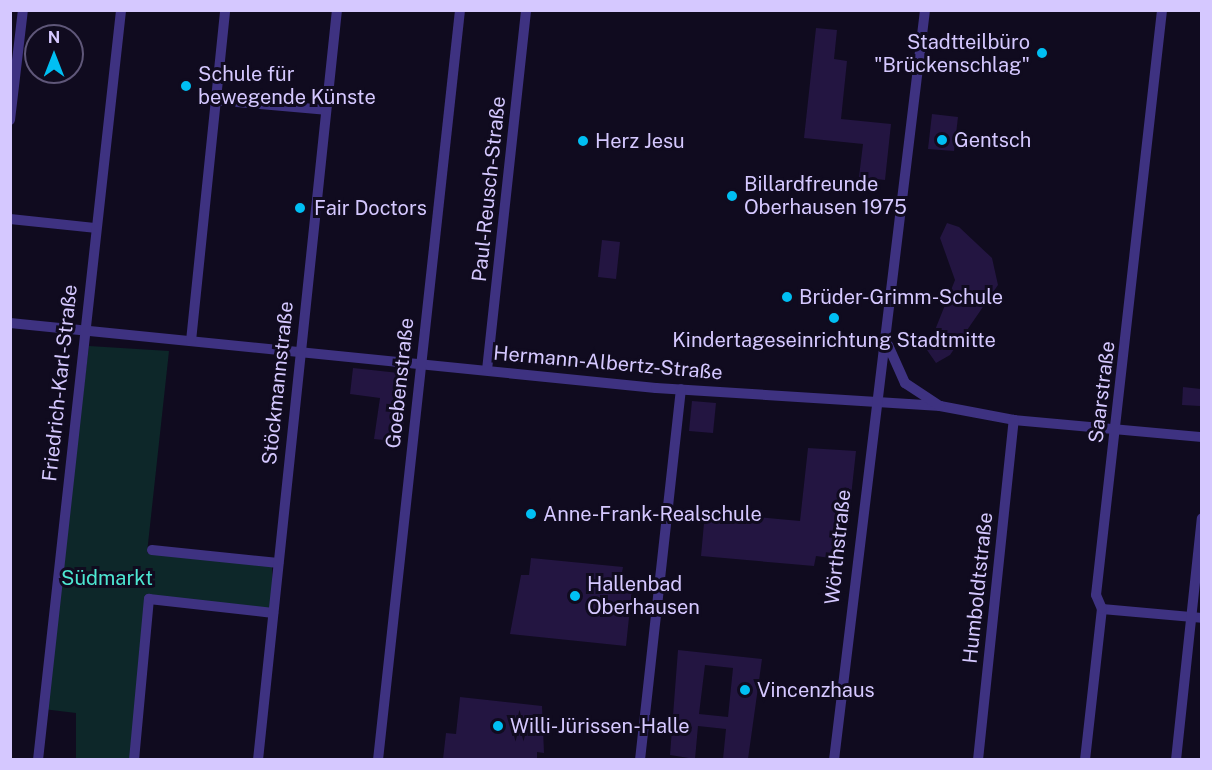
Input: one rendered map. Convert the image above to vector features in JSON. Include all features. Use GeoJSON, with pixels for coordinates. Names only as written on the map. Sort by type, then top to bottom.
{"type":"FeatureCollection","features":[{"type":"Feature","properties":{"kind":"street"},"geometry":{"type":"LineString","coordinates":[[10,120],[23,10]]}},
{"type":"Feature","properties":{"kind":"street","name":"Friedrich-Karl-Straße"},"geometry":{"type":"LineString","coordinates":[[38,759],[83,330],[121,10]]}},
{"type":"Feature","properties":{"kind":"street"},"geometry":{"type":"LineString","coordinates":[[191,341],[225,10]]}},
{"type":"Feature","properties":{"kind":"street","name":"Stöckmannstraße"},"geometry":{"type":"LineString","coordinates":[[258,759],[337,10]]}},
{"type":"Feature","properties":{"kind":"street","name":"Goebenstraße"},"geometry":{"type":"LineString","coordinates":[[378,759],[460,10]]}},
{"type":"Feature","properties":{"kind":"street","name":"Paul-Reusch-Straße"},"geometry":{"type":"LineString","coordinates":[[486,370],[526,10]]}},
{"type":"Feature","properties":{"kind":"street","name":"Wörthstraße"},"geometry":{"type":"LineString","coordinates":[[834,759],[875,404],[887,339],[925,10]]}},
{"type":"Feature","properties":{"kind":"street","name":"Saarstraße"},"geometry":{"type":"LineString","coordinates":[[1085,759],[1102,609],[1096,595],[1162,10]]}},
{"type":"Feature","properties":{"kind":"street"},"geometry":{"type":"LineString","coordinates":[[215,100],[326,110]]}},
{"type":"Feature","properties":{"kind":"street"},"geometry":{"type":"LineString","coordinates":[[10,219],[95,228]]}},
{"type":"Feature","properties":{"kind":"street","name":"Hermann-Albertz-Straße"},"geometry":{"type":"LineString","coordinates":[[10,323],[681,389],[875,404],[940,406],[1014,420],[1202,436]]}},
{"type":"Feature","properties":{"kind":"street","name":"Wörthstraße"},"geometry":{"type":"LineString","coordinates":[[887,339],[905,383],[940,406]]}},
{"type":"Feature","properties":{"kind":"street"},"geometry":{"type":"LineString","coordinates":[[640,759],[681,389]]}},
{"type":"Feature","properties":{"kind":"street","name":"Humboldtstraße"},"geometry":{"type":"LineString","coordinates":[[978,759],[1014,420]]}},
{"type":"Feature","properties":{"kind":"street"},"geometry":{"type":"LineString","coordinates":[[1176,759],[1196,618],[1202,518]]}},
{"type":"Feature","properties":{"kind":"street"},"geometry":{"type":"LineString","coordinates":[[152,550],[278,563]]}},
{"type":"Feature","properties":{"kind":"street"},"geometry":{"type":"LineString","coordinates":[[134,759],[149,599],[273,613]]}},
{"type":"Feature","properties":{"kind":"street"},"geometry":{"type":"LineString","coordinates":[[1102,609],[1196,618]]}},
{"type":"Feature","properties":{"kind":"green space","name":"Südmarkt"},"geometry":{"type":"Polygon","coordinates":[[[89,346],[169,351],[147,553],[272,564],[273,613],[149,599],[134,759],[76,759],[76,713],[43,709],[89,346]]]}},
{"type":"Feature","properties":{"kind":"building"},"geometry":{"type":"Polygon","coordinates":[[[816,28],[837,30],[834,59],[847,61],[841,119],[891,124],[885,180],[859,177],[863,144],[804,138],[816,28]]]}},
{"type":"Feature","properties":{"kind":"building","name":"Gentsch"},"geometry":{"type":"Polygon","coordinates":[[[932,114],[958,117],[954,151],[928,149],[932,114]]]}},
{"type":"Feature","properties":{"kind":"building"},"geometry":{"type":"Polygon","coordinates":[[[947,223],[959,227],[992,258],[998,285],[950,355],[936,363],[927,350],[955,280],[940,238],[947,223]]]}},
{"type":"Feature","properties":{"kind":"building"},"geometry":{"type":"Polygon","coordinates":[[[602,240],[620,242],[616,279],[598,277],[602,240]]]}},
{"type":"Feature","properties":{"kind":"building"},"geometry":{"type":"Polygon","coordinates":[[[353,368],[408,374],[402,442],[374,439],[380,398],[350,394],[353,368]]]}},
{"type":"Feature","properties":{"kind":"building"},"geometry":{"type":"Polygon","coordinates":[[[1183,387],[1201,389],[1200,406],[1182,405],[1183,387]]]}},
{"type":"Feature","properties":{"kind":"building"},"geometry":{"type":"Polygon","coordinates":[[[692,401],[716,403],[713,433],[689,431],[692,401]]]}},
{"type":"Feature","properties":{"kind":"building"},"geometry":{"type":"Polygon","coordinates":[[[808,448],[856,451],[845,551],[837,559],[816,556],[814,566],[701,556],[705,512],[800,521],[808,448]]]}},
{"type":"Feature","properties":{"kind":"building","name":"Hallenbad Oberhausen"},"geometry":{"type":"Polygon","coordinates":[[[531,558],[623,567],[621,578],[633,579],[626,646],[510,634],[521,575],[529,575],[531,558]]]}},
{"type":"Feature","properties":{"kind":"building","name":"Vincenzhaus"},"geometry":{"type":"Polygon","coordinates":[[[678,650],[762,659],[748,759],[723,759],[726,729],[698,726],[695,759],[670,755],[678,650]],[[705,665],[699,714],[728,717],[733,668],[705,665]]]}},
{"type":"Feature","properties":{"kind":"building","name":"Willi-Jürissen-Halle"},"geometry":{"type":"Polygon","coordinates":[[[460,697],[542,706],[544,753],[537,752],[537,759],[443,759],[446,733],[456,734],[460,697]]]}},
{"type":"Feature","properties":{"kind":"place","name":"Stadtteilbüro \"Brückenschlag\""},"geometry":{"type":"Point","coordinates":[1042,53]}},
{"type":"Feature","properties":{"kind":"place","name":"Schule für bewegende Künste"},"geometry":{"type":"Point","coordinates":[186,86]}},
{"type":"Feature","properties":{"kind":"place","name":"Gentsch"},"geometry":{"type":"Point","coordinates":[942,140]}},
{"type":"Feature","properties":{"kind":"place","name":"Herz Jesu"},"geometry":{"type":"Point","coordinates":[583,141]}},
{"type":"Feature","properties":{"kind":"place","name":"Billardfreunde Oberhausen 1975"},"geometry":{"type":"Point","coordinates":[732,196]}},
{"type":"Feature","properties":{"kind":"place","name":"Fair Doctors"},"geometry":{"type":"Point","coordinates":[300,208]}},
{"type":"Feature","properties":{"kind":"place","name":"Brüder-Grimm-Schule"},"geometry":{"type":"Point","coordinates":[787,297]}},
{"type":"Feature","properties":{"kind":"place","name":"Kindertageseinrichtung Stadtmitte"},"geometry":{"type":"Point","coordinates":[834,318]}},
{"type":"Feature","properties":{"kind":"place","name":"Anne-Frank-Realschule"},"geometry":{"type":"Point","coordinates":[531,514]}},
{"type":"Feature","properties":{"kind":"place","name":"Hallenbad Oberhausen"},"geometry":{"type":"Point","coordinates":[575,596]}},
{"type":"Feature","properties":{"kind":"place","name":"Vincenzhaus"},"geometry":{"type":"Point","coordinates":[745,690]}},
{"type":"Feature","properties":{"kind":"place","name":"Willi-Jürissen-Halle"},"geometry":{"type":"Point","coordinates":[498,726]}}]}
